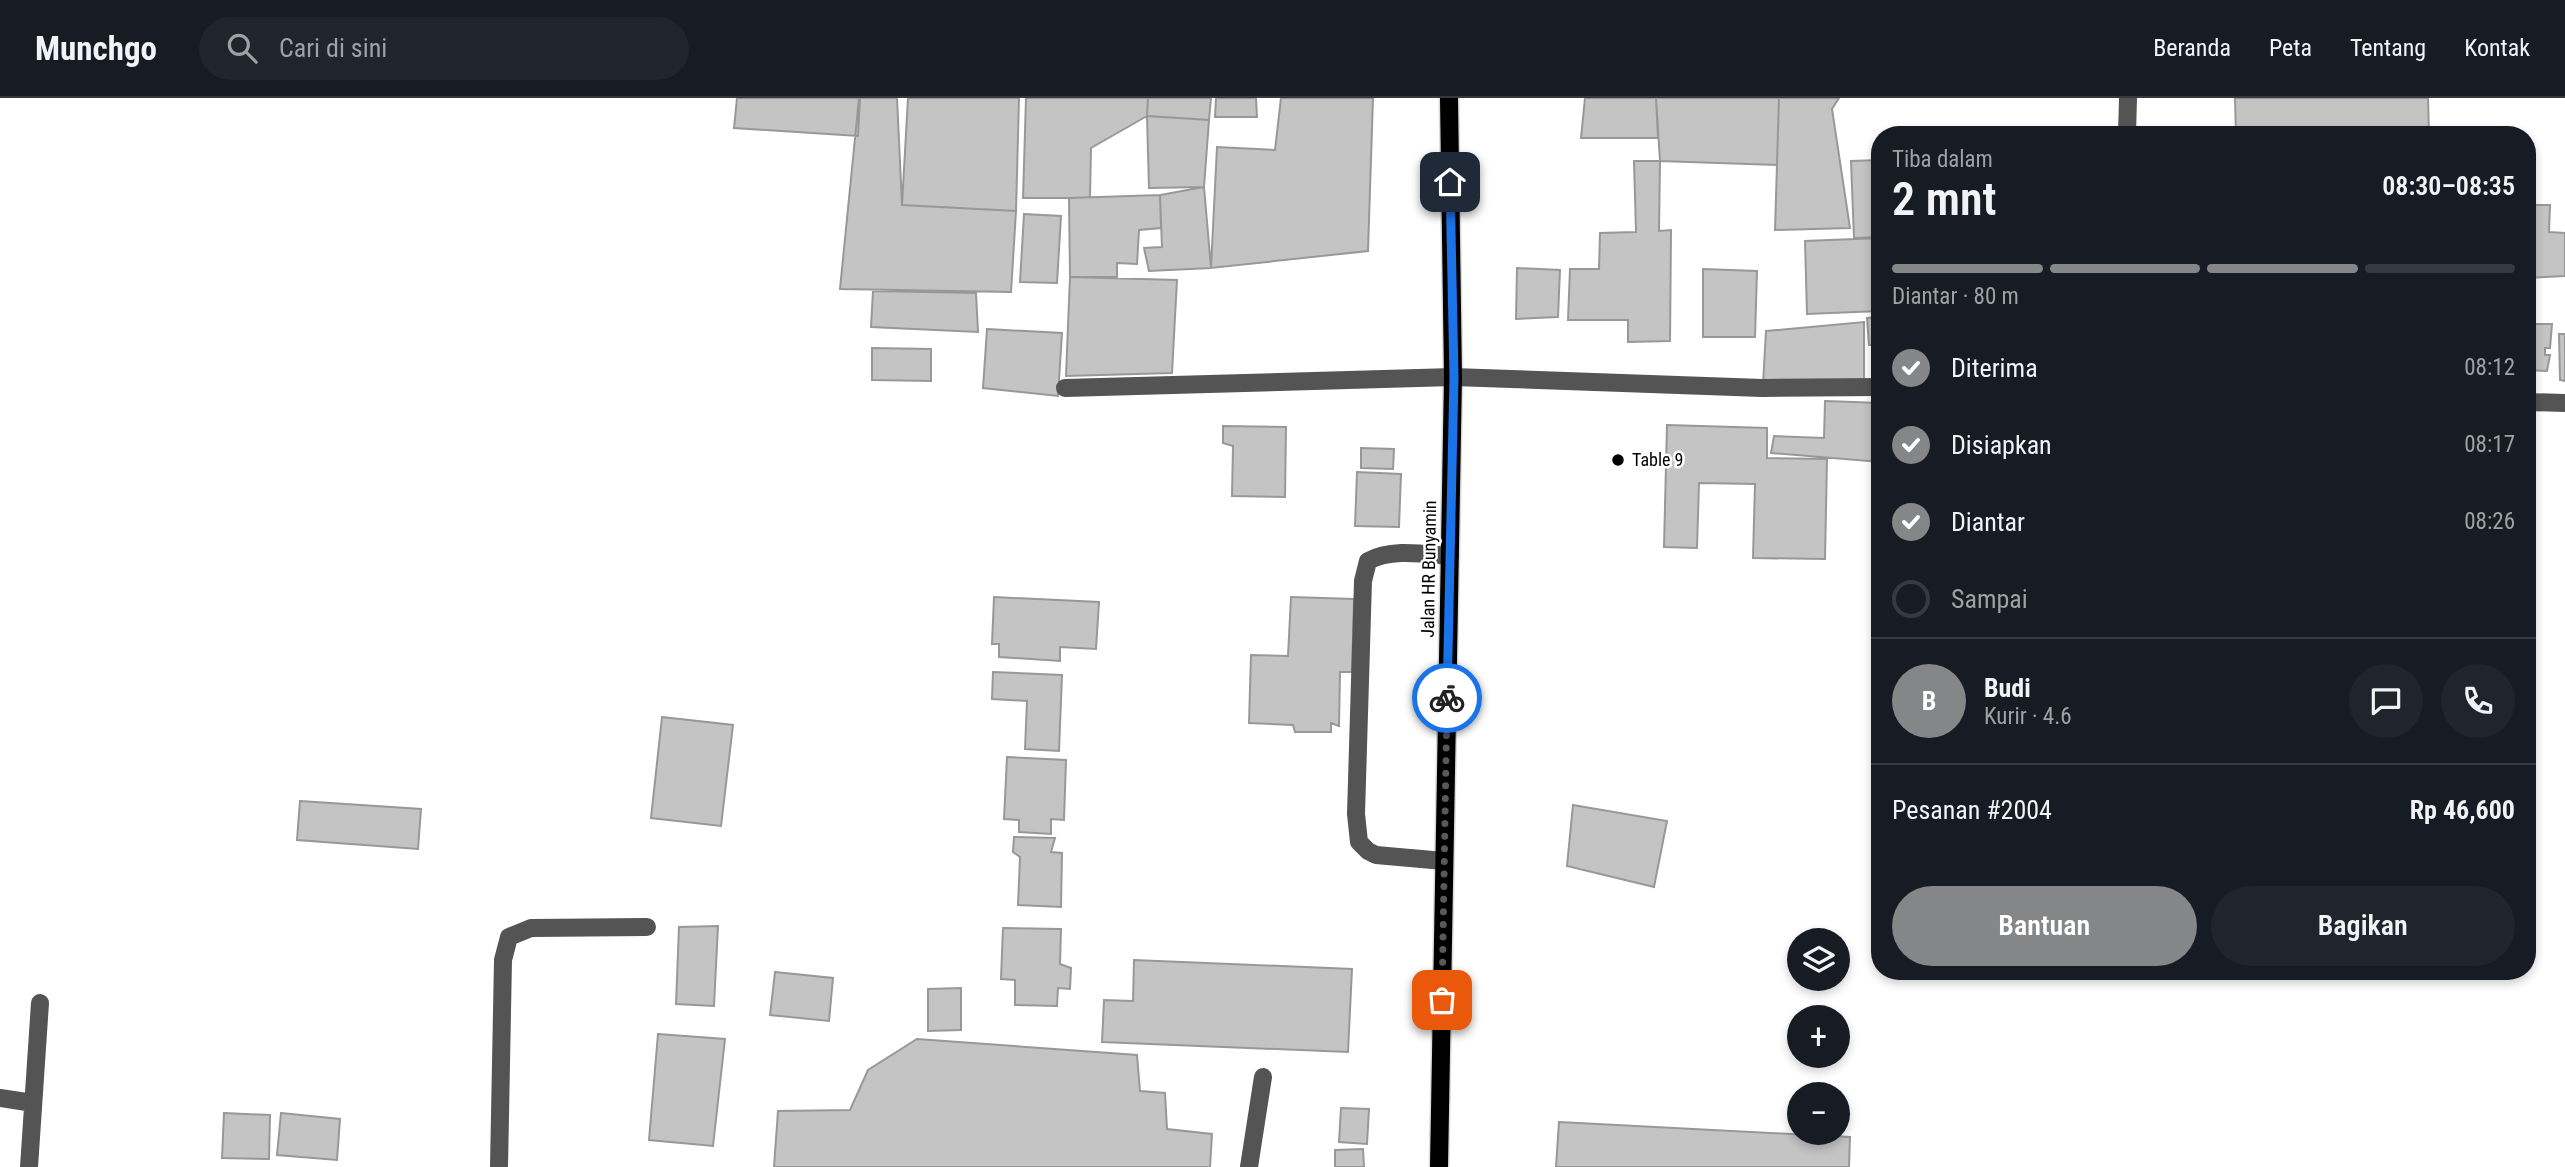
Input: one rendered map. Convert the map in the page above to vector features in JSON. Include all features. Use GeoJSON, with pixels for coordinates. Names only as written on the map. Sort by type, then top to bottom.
{"type":"FeatureCollection","features":[{"type":"Feature","properties":{"kind":"main road","name":"Jalan HR Bunyamin"},"geometry":{"type":"LineString","coordinates":[[1439,1167],[1454,377],[1449,98]]}},
{"type":"Feature","properties":{"kind":"street"},"geometry":{"type":"LineString","coordinates":[[2127,126],[2128,98]]}},
{"type":"Feature","properties":{"kind":"street"},"geometry":{"type":"LineString","coordinates":[[1065,388],[1454,377],[1762,388],[1871,387]]}},
{"type":"Feature","properties":{"kind":"street"},"geometry":{"type":"LineString","coordinates":[[2536,402],[2565,403]]}},
{"type":"Feature","properties":{"kind":"street"},"geometry":{"type":"LineString","coordinates":[[1444,862],[1372,853],[1359,842],[1356,814],[1363,581],[1368,561],[1377,556],[1401,553],[1450,556]]}},
{"type":"Feature","properties":{"kind":"street"},"geometry":{"type":"LineString","coordinates":[[499,1167],[503,960],[509,937],[531,928],[647,928]]}},
{"type":"Feature","properties":{"kind":"street"},"geometry":{"type":"LineString","coordinates":[[29,1167],[40,1003]]}},
{"type":"Feature","properties":{"kind":"street"},"geometry":{"type":"LineString","coordinates":[[1249,1167],[1263,1077]]}},
{"type":"Feature","properties":{"kind":"street"},"geometry":{"type":"LineString","coordinates":[[0,1098],[33,1103]]}},
{"type":"Feature","properties":{"kind":"building"},"geometry":{"type":"Polygon","coordinates":[[[737,98],[860,98],[858,136],[734,128],[737,98]]]}},
{"type":"Feature","properties":{"kind":"building"},"geometry":{"type":"Polygon","coordinates":[[[859,98],[897,98],[902,205],[1016,211],[1011,292],[840,289],[859,98]]]}},
{"type":"Feature","properties":{"kind":"building"},"geometry":{"type":"Polygon","coordinates":[[[908,98],[1019,98],[1016,211],[902,205],[908,98]]]}},
{"type":"Feature","properties":{"kind":"building"},"geometry":{"type":"Polygon","coordinates":[[[1026,98],[1148,98],[1147,116],[1091,148],[1090,198],[1023,198],[1026,98]]]}},
{"type":"Feature","properties":{"kind":"building"},"geometry":{"type":"Polygon","coordinates":[[[1148,98],[1211,98],[1209,120],[1147,116],[1148,98]]]}},
{"type":"Feature","properties":{"kind":"building"},"geometry":{"type":"Polygon","coordinates":[[[1216,98],[1256,98],[1257,117],[1215,117],[1216,98]]]}},
{"type":"Feature","properties":{"kind":"building"},"geometry":{"type":"Polygon","coordinates":[[[1281,98],[1373,98],[1368,251],[1211,268],[1217,147],[1275,150],[1281,98]]]}},
{"type":"Feature","properties":{"kind":"building"},"geometry":{"type":"Polygon","coordinates":[[[1585,98],[1656,98],[1658,138],[1581,138],[1585,98]]]}},
{"type":"Feature","properties":{"kind":"building"},"geometry":{"type":"Polygon","coordinates":[[[1656,98],[1779,98],[1777,165],[1660,161],[1656,98]]]}},
{"type":"Feature","properties":{"kind":"building"},"geometry":{"type":"Polygon","coordinates":[[[1779,98],[1839,98],[1832,109],[1850,228],[1775,230],[1779,98]]]}},
{"type":"Feature","properties":{"kind":"building"},"geometry":{"type":"Polygon","coordinates":[[[2235,98],[2428,98],[2429,126],[2236,126],[2235,98]]]}},
{"type":"Feature","properties":{"kind":"building"},"geometry":{"type":"Polygon","coordinates":[[[1147,116],[1209,120],[1204,187],[1149,188],[1147,116]]]}},
{"type":"Feature","properties":{"kind":"building"},"geometry":{"type":"Polygon","coordinates":[[[1871,160],[1871,237],[1854,238],[1851,161],[1871,160]]]}},
{"type":"Feature","properties":{"kind":"building"},"geometry":{"type":"Polygon","coordinates":[[[1634,161],[1660,161],[1659,231],[1671,230],[1670,341],[1628,342],[1628,320],[1568,320],[1570,269],[1599,269],[1600,233],[1636,232],[1634,161]]]}},
{"type":"Feature","properties":{"kind":"building"},"geometry":{"type":"Polygon","coordinates":[[[1204,187],[1211,268],[1149,271],[1144,248],[1162,247],[1160,195],[1204,187]]]}},
{"type":"Feature","properties":{"kind":"building"},"geometry":{"type":"Polygon","coordinates":[[[1160,195],[1161,228],[1139,230],[1137,264],[1117,263],[1117,277],[1070,277],[1069,198],[1160,195]]]}},
{"type":"Feature","properties":{"kind":"building"},"geometry":{"type":"Polygon","coordinates":[[[2536,205],[2550,205],[2549,232],[2565,233],[2565,276],[2536,278],[2536,205]]]}},
{"type":"Feature","properties":{"kind":"building"},"geometry":{"type":"Polygon","coordinates":[[[1024,214],[1061,216],[1057,283],[1020,282],[1024,214]]]}},
{"type":"Feature","properties":{"kind":"building"},"geometry":{"type":"Polygon","coordinates":[[[1871,238],[1871,311],[1807,314],[1805,241],[1871,238]]]}},
{"type":"Feature","properties":{"kind":"building"},"geometry":{"type":"Polygon","coordinates":[[[1517,268],[1560,270],[1558,317],[1516,319],[1517,268]]]}},
{"type":"Feature","properties":{"kind":"building"},"geometry":{"type":"Polygon","coordinates":[[[1703,269],[1757,271],[1755,337],[1703,337],[1703,269]]]}},
{"type":"Feature","properties":{"kind":"building"},"geometry":{"type":"Polygon","coordinates":[[[1070,277],[1177,280],[1172,373],[1066,376],[1070,277]]]}},
{"type":"Feature","properties":{"kind":"building"},"geometry":{"type":"Polygon","coordinates":[[[873,291],[976,293],[978,332],[871,327],[873,291]]]}},
{"type":"Feature","properties":{"kind":"building"},"geometry":{"type":"Polygon","coordinates":[[[1867,318],[1871,318],[1871,345],[1869,345],[1867,318]]]}},
{"type":"Feature","properties":{"kind":"building"},"geometry":{"type":"Polygon","coordinates":[[[1864,322],[1864,384],[1763,384],[1766,331],[1864,322]]]}},
{"type":"Feature","properties":{"kind":"building"},"geometry":{"type":"Polygon","coordinates":[[[2536,324],[2552,324],[2550,348],[2545,348],[2545,355],[2550,355],[2547,371],[2536,370],[2536,324]]]}},
{"type":"Feature","properties":{"kind":"building"},"geometry":{"type":"Polygon","coordinates":[[[987,329],[1062,333],[1058,396],[983,388],[987,329]]]}},
{"type":"Feature","properties":{"kind":"building"},"geometry":{"type":"Polygon","coordinates":[[[2559,334],[2565,334],[2565,381],[2560,380],[2559,334]]]}},
{"type":"Feature","properties":{"kind":"building"},"geometry":{"type":"Polygon","coordinates":[[[872,348],[931,349],[931,381],[872,380],[872,348]]]}},
{"type":"Feature","properties":{"kind":"building"},"geometry":{"type":"Polygon","coordinates":[[[1825,401],[1871,403],[1871,461],[1771,453],[1774,436],[1824,438],[1825,401]]]}},
{"type":"Feature","properties":{"kind":"building"},"geometry":{"type":"Polygon","coordinates":[[[1667,425],[1767,428],[1767,458],[1827,459],[1825,559],[1753,558],[1755,484],[1699,483],[1697,548],[1664,547],[1667,425]]]}},
{"type":"Feature","properties":{"kind":"building"},"geometry":{"type":"Polygon","coordinates":[[[1223,426],[1286,427],[1285,497],[1232,496],[1233,446],[1223,443],[1223,426]]]}},
{"type":"Feature","properties":{"kind":"building"},"geometry":{"type":"Polygon","coordinates":[[[1361,448],[1394,449],[1393,469],[1361,468],[1361,448]]]}},
{"type":"Feature","properties":{"kind":"building"},"geometry":{"type":"Polygon","coordinates":[[[1357,472],[1401,474],[1399,527],[1355,526],[1357,472]]]}},
{"type":"Feature","properties":{"kind":"building"},"geometry":{"type":"Polygon","coordinates":[[[994,597],[1099,602],[1096,649],[1060,647],[1060,661],[999,657],[999,644],[992,644],[994,597]]]}},
{"type":"Feature","properties":{"kind":"building"},"geometry":{"type":"Polygon","coordinates":[[[1291,597],[1354,599],[1352,672],[1340,672],[1339,726],[1331,723],[1331,732],[1295,732],[1293,725],[1249,723],[1251,655],[1288,656],[1291,597]]]}},
{"type":"Feature","properties":{"kind":"building"},"geometry":{"type":"Polygon","coordinates":[[[993,672],[1062,675],[1059,751],[1025,749],[1027,701],[992,699],[993,672]]]}},
{"type":"Feature","properties":{"kind":"building"},"geometry":{"type":"Polygon","coordinates":[[[662,717],[733,725],[721,826],[651,818],[662,717]]]}},
{"type":"Feature","properties":{"kind":"building"},"geometry":{"type":"Polygon","coordinates":[[[1007,757],[1066,760],[1064,820],[1051,819],[1051,834],[1019,832],[1019,820],[1004,819],[1007,757]]]}},
{"type":"Feature","properties":{"kind":"building"},"geometry":{"type":"Polygon","coordinates":[[[300,801],[421,809],[418,849],[297,840],[300,801]]]}},
{"type":"Feature","properties":{"kind":"building"},"geometry":{"type":"Polygon","coordinates":[[[1573,805],[1667,821],[1654,887],[1567,866],[1573,805]]]}},
{"type":"Feature","properties":{"kind":"building"},"geometry":{"type":"Polygon","coordinates":[[[1014,837],[1055,838],[1051,852],[1062,853],[1061,907],[1018,905],[1020,857],[1013,852],[1014,837]]]}},
{"type":"Feature","properties":{"kind":"building"},"geometry":{"type":"Polygon","coordinates":[[[718,926],[714,1006],[676,1004],[679,927],[718,926]]]}},
{"type":"Feature","properties":{"kind":"building"},"geometry":{"type":"Polygon","coordinates":[[[1003,928],[1061,929],[1060,964],[1071,968],[1070,989],[1058,988],[1057,1006],[1015,1005],[1015,980],[1001,979],[1003,928]]]}},
{"type":"Feature","properties":{"kind":"building"},"geometry":{"type":"Polygon","coordinates":[[[1134,960],[1352,969],[1348,1052],[1102,1042],[1104,1000],[1133,1001],[1134,960]]]}},
{"type":"Feature","properties":{"kind":"building"},"geometry":{"type":"Polygon","coordinates":[[[775,972],[833,978],[829,1021],[770,1015],[775,972]]]}},
{"type":"Feature","properties":{"kind":"building"},"geometry":{"type":"Polygon","coordinates":[[[961,988],[961,1030],[928,1031],[928,989],[961,988]]]}},
{"type":"Feature","properties":{"kind":"building"},"geometry":{"type":"Polygon","coordinates":[[[658,1034],[725,1039],[713,1146],[649,1140],[658,1034]]]}},
{"type":"Feature","properties":{"kind":"building"},"geometry":{"type":"Polygon","coordinates":[[[917,1039],[1137,1055],[1140,1091],[1165,1093],[1167,1129],[1212,1134],[1210,1167],[774,1167],[778,1111],[850,1110],[868,1070],[917,1039]]]}},
{"type":"Feature","properties":{"kind":"building"},"geometry":{"type":"Polygon","coordinates":[[[1341,1108],[1369,1109],[1367,1144],[1339,1142],[1341,1108]]]}},
{"type":"Feature","properties":{"kind":"building"},"geometry":{"type":"Polygon","coordinates":[[[224,1113],[270,1115],[269,1159],[222,1158],[224,1113]]]}},
{"type":"Feature","properties":{"kind":"building"},"geometry":{"type":"Polygon","coordinates":[[[281,1113],[340,1119],[337,1160],[277,1155],[281,1113]]]}},
{"type":"Feature","properties":{"kind":"building"},"geometry":{"type":"Polygon","coordinates":[[[1559,1122],[1787,1134],[1787,1145],[1850,1145],[1849,1167],[1556,1167],[1559,1122]]]}},
{"type":"Feature","properties":{"kind":"building"},"geometry":{"type":"Polygon","coordinates":[[[1363,1149],[1364,1167],[1335,1167],[1335,1150],[1363,1149]]]}},
{"type":"Feature","properties":{"kind":"way so far"},"geometry":{"type":"LineString","coordinates":[[1442,1000],[1447,698]]}},
{"type":"Feature","properties":{"kind":"place","name":"Table 9"},"geometry":{"type":"Point","coordinates":[1618,460]}},
{"type":"Feature","properties":{"kind":"route"},"geometry":{"type":"LineString","coordinates":[[1447,698],[1454,377],[1450,182]]}}]}
